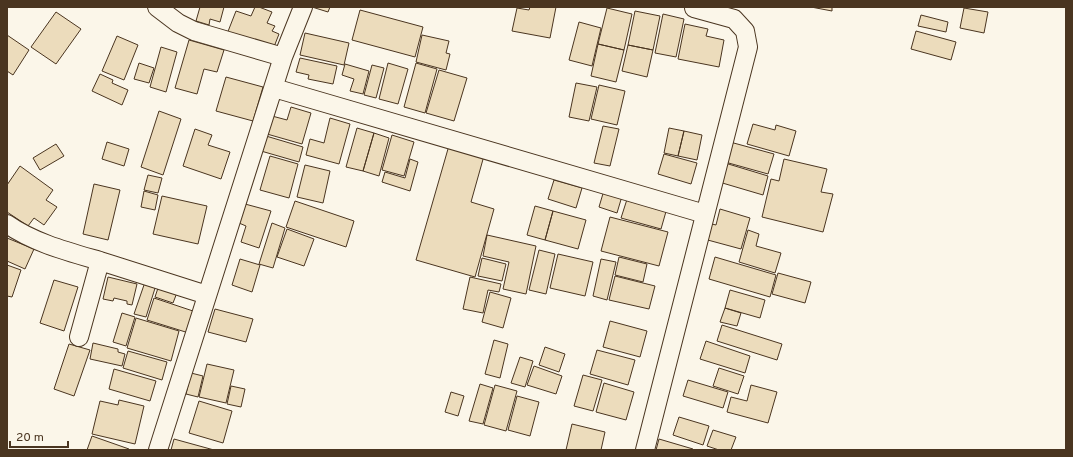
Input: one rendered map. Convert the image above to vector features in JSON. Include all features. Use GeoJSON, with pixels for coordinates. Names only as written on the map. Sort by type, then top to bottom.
{"type":"FeatureCollection","features":[{"type":"Feature","properties":{"kind":"street"},"geometry":{"type":"LineString","coordinates":[[157,7],[178,23],[194,30],[283,57]]}},
{"type":"Feature","properties":{"kind":"street"},"geometry":{"type":"LineString","coordinates":[[158,450],[283,57],[303,7]]}},
{"type":"Feature","properties":{"kind":"street"},"geometry":{"type":"LineString","coordinates":[[645,450],[748,47],[745,31],[734,19],[692,7]]}},
{"type":"Feature","properties":{"kind":"street"},"geometry":{"type":"LineString","coordinates":[[274,88],[705,214]]}},
{"type":"Feature","properties":{"kind":"street"},"geometry":{"type":"LineString","coordinates":[[7,224],[39,241],[208,295]]}},
{"type":"Feature","properties":{"kind":"street"},"geometry":{"type":"LineString","coordinates":[[79,337],[100,261]]}},
{"type":"Feature","properties":{"kind":"building"},"geometry":{"type":"Polygon","coordinates":[[[200,7],[224,7],[220,22],[210,19],[209,25],[196,21],[200,7]]]}},
{"type":"Feature","properties":{"kind":"building"},"geometry":{"type":"Polygon","coordinates":[[[255,7],[272,12],[267,23],[275,26],[272,31],[279,34],[272,52],[227,34],[236,11],[251,16],[255,7]]]}},
{"type":"Feature","properties":{"kind":"building"},"geometry":{"type":"Polygon","coordinates":[[[312,7],[330,7],[328,12],[312,7]]]}},
{"type":"Feature","properties":{"kind":"building"},"geometry":{"type":"Polygon","coordinates":[[[530,7],[556,7],[550,38],[512,31],[517,8],[529,10],[530,7]]]}},
{"type":"Feature","properties":{"kind":"building"},"geometry":{"type":"Polygon","coordinates":[[[811,7],[832,7],[832,11],[811,7]]]}},
{"type":"Feature","properties":{"kind":"building"},"geometry":{"type":"Polygon","coordinates":[[[607,8],[632,14],[624,50],[598,44],[607,8]]]}},
{"type":"Feature","properties":{"kind":"building"},"geometry":{"type":"Polygon","coordinates":[[[964,8],[988,12],[984,33],[960,28],[964,8]]]}},
{"type":"Feature","properties":{"kind":"building"},"geometry":{"type":"Polygon","coordinates":[[[360,10],[423,27],[415,57],[352,40],[360,10]]]}},
{"type":"Feature","properties":{"kind":"building"},"geometry":{"type":"Polygon","coordinates":[[[635,11],[660,16],[653,50],[628,45],[635,11]]]}},
{"type":"Feature","properties":{"kind":"building"},"geometry":{"type":"Polygon","coordinates":[[[56,12],[81,29],[56,64],[31,47],[56,12]]]}},
{"type":"Feature","properties":{"kind":"building"},"geometry":{"type":"Polygon","coordinates":[[[663,14],[684,19],[676,57],[655,53],[663,14]]]}},
{"type":"Feature","properties":{"kind":"building"},"geometry":{"type":"Polygon","coordinates":[[[921,15],[948,22],[946,32],[918,26],[921,15]]]}},
{"type":"Feature","properties":{"kind":"building"},"geometry":{"type":"Polygon","coordinates":[[[579,22],[601,28],[592,66],[569,60],[579,22]]]}},
{"type":"Feature","properties":{"kind":"building"},"geometry":{"type":"Polygon","coordinates":[[[685,24],[708,29],[706,36],[724,40],[719,67],[678,59],[685,24]]]}},
{"type":"Feature","properties":{"kind":"building"},"geometry":{"type":"Polygon","coordinates":[[[916,31],[956,42],[951,60],[911,49],[916,31]]]}},
{"type":"Feature","properties":{"kind":"building"},"geometry":{"type":"Polygon","coordinates":[[[305,33],[349,43],[344,65],[300,55],[305,33]]]}},
{"type":"Feature","properties":{"kind":"building"},"geometry":{"type":"Polygon","coordinates":[[[7,35],[29,50],[13,75],[7,71],[7,35]]]}},
{"type":"Feature","properties":{"kind":"building"},"geometry":{"type":"Polygon","coordinates":[[[422,35],[449,41],[446,53],[450,54],[446,70],[416,62],[422,35]]]}},
{"type":"Feature","properties":{"kind":"building"},"geometry":{"type":"Polygon","coordinates":[[[117,36],[138,45],[124,80],[102,71],[117,36]]]}},
{"type":"Feature","properties":{"kind":"building"},"geometry":{"type":"Polygon","coordinates":[[[189,40],[224,50],[217,72],[204,69],[197,94],[175,88],[189,40]]]}},
{"type":"Feature","properties":{"kind":"building"},"geometry":{"type":"Polygon","coordinates":[[[598,44],[624,50],[616,82],[591,76],[598,44]]]}},
{"type":"Feature","properties":{"kind":"building"},"geometry":{"type":"Polygon","coordinates":[[[628,45],[653,50],[647,77],[622,71],[628,45]]]}},
{"type":"Feature","properties":{"kind":"building"},"geometry":{"type":"Polygon","coordinates":[[[161,47],[177,52],[166,92],[150,87],[161,47]]]}},
{"type":"Feature","properties":{"kind":"building"},"geometry":{"type":"Polygon","coordinates":[[[300,58],[337,66],[333,84],[308,79],[309,75],[296,72],[300,58]]]}},
{"type":"Feature","properties":{"kind":"building"},"geometry":{"type":"Polygon","coordinates":[[[139,63],[154,68],[149,83],[134,79],[139,63]]]}},
{"type":"Feature","properties":{"kind":"building"},"geometry":{"type":"Polygon","coordinates":[[[388,63],[408,69],[398,104],[379,99],[388,63]]]}},
{"type":"Feature","properties":{"kind":"building"},"geometry":{"type":"Polygon","coordinates":[[[416,63],[437,69],[425,113],[404,107],[416,63]]]}},
{"type":"Feature","properties":{"kind":"building"},"geometry":{"type":"Polygon","coordinates":[[[345,64],[369,71],[363,94],[350,91],[354,79],[342,75],[345,64]]]}},
{"type":"Feature","properties":{"kind":"building"},"geometry":{"type":"Polygon","coordinates":[[[372,65],[384,68],[376,98],[364,95],[372,65]]]}},
{"type":"Feature","properties":{"kind":"building"},"geometry":{"type":"Polygon","coordinates":[[[439,70],[467,78],[454,121],[426,113],[439,70]]]}},
{"type":"Feature","properties":{"kind":"building"},"geometry":{"type":"Polygon","coordinates":[[[100,74],[113,80],[112,83],[128,90],[122,105],[92,91],[100,74]]]}},
{"type":"Feature","properties":{"kind":"building"},"geometry":{"type":"Polygon","coordinates":[[[226,77],[263,87],[253,121],[216,111],[226,77]]]}},
{"type":"Feature","properties":{"kind":"building"},"geometry":{"type":"Polygon","coordinates":[[[576,83],[597,87],[589,121],[569,117],[576,83]]]}},
{"type":"Feature","properties":{"kind":"building"},"geometry":{"type":"Polygon","coordinates":[[[599,85],[625,91],[617,125],[591,119],[599,85]]]}},
{"type":"Feature","properties":{"kind":"building"},"geometry":{"type":"Polygon","coordinates":[[[291,107],[311,113],[302,144],[267,134],[272,116],[287,120],[291,107]]]}},
{"type":"Feature","properties":{"kind":"building"},"geometry":{"type":"Polygon","coordinates":[[[159,111],[181,119],[163,175],[141,167],[159,111]]]}},
{"type":"Feature","properties":{"kind":"building"},"geometry":{"type":"Polygon","coordinates":[[[330,118],[350,124],[339,164],[306,155],[310,139],[324,143],[330,118]]]}},
{"type":"Feature","properties":{"kind":"building"},"geometry":{"type":"Polygon","coordinates":[[[753,124],[775,130],[776,125],[796,131],[789,156],[747,144],[753,124]]]}},
{"type":"Feature","properties":{"kind":"building"},"geometry":{"type":"Polygon","coordinates":[[[603,126],[619,129],[610,166],[594,163],[603,126]]]}},
{"type":"Feature","properties":{"kind":"building"},"geometry":{"type":"Polygon","coordinates":[[[357,128],[374,133],[363,171],[346,167],[357,128]]]}},
{"type":"Feature","properties":{"kind":"building"},"geometry":{"type":"Polygon","coordinates":[[[669,128],[684,131],[678,156],[664,153],[669,128]]]}},
{"type":"Feature","properties":{"kind":"building"},"geometry":{"type":"Polygon","coordinates":[[[195,129],[212,135],[208,145],[230,152],[221,179],[183,166],[195,129]]]}},
{"type":"Feature","properties":{"kind":"building"},"geometry":{"type":"Polygon","coordinates":[[[684,131],[702,135],[697,160],[678,156],[684,131]]]}},
{"type":"Feature","properties":{"kind":"building"},"geometry":{"type":"Polygon","coordinates":[[[374,133],[389,138],[379,176],[363,171],[374,133]]]}},
{"type":"Feature","properties":{"kind":"building"},"geometry":{"type":"Polygon","coordinates":[[[392,135],[414,142],[404,176],[382,170],[392,135]]]}},
{"type":"Feature","properties":{"kind":"building"},"geometry":{"type":"Polygon","coordinates":[[[452,135],[487,145],[471,202],[494,209],[475,277],[416,260],[452,135]]]}},
{"type":"Feature","properties":{"kind":"building"},"geometry":{"type":"Polygon","coordinates":[[[266,136],[303,147],[299,162],[261,151],[266,136]]]}},
{"type":"Feature","properties":{"kind":"building"},"geometry":{"type":"Polygon","coordinates":[[[107,142],[129,149],[124,166],[102,159],[107,142]]]}},
{"type":"Feature","properties":{"kind":"building"},"geometry":{"type":"Polygon","coordinates":[[[730,142],[774,154],[768,174],[725,162],[730,142]]]}},
{"type":"Feature","properties":{"kind":"building"},"geometry":{"type":"Polygon","coordinates":[[[56,144],[64,156],[40,170],[33,158],[56,144]]]}},
{"type":"Feature","properties":{"kind":"building"},"geometry":{"type":"Polygon","coordinates":[[[664,154],[697,163],[691,184],[658,174],[664,154]]]}},
{"type":"Feature","properties":{"kind":"building"},"geometry":{"type":"Polygon","coordinates":[[[270,156],[298,164],[289,198],[260,190],[270,156]]]}},
{"type":"Feature","properties":{"kind":"building"},"geometry":{"type":"Polygon","coordinates":[[[410,159],[418,162],[410,191],[382,182],[385,172],[405,178],[410,159]]]}},
{"type":"Feature","properties":{"kind":"building"},"geometry":{"type":"Polygon","coordinates":[[[784,159],[827,169],[821,192],[833,194],[823,232],[762,217],[771,179],[779,181],[784,159]]]}},
{"type":"Feature","properties":{"kind":"building"},"geometry":{"type":"Polygon","coordinates":[[[725,163],[768,176],[763,195],[719,182],[725,163]]]}},
{"type":"Feature","properties":{"kind":"building"},"geometry":{"type":"Polygon","coordinates":[[[305,165],[330,171],[323,203],[297,197],[305,165]]]}},
{"type":"Feature","properties":{"kind":"building"},"geometry":{"type":"Polygon","coordinates":[[[20,166],[53,190],[46,200],[57,207],[44,225],[34,218],[28,226],[7,212],[7,185],[20,166]]]}},
{"type":"Feature","properties":{"kind":"building"},"geometry":{"type":"Polygon","coordinates":[[[148,175],[162,178],[158,193],[144,190],[148,175]]]}},
{"type":"Feature","properties":{"kind":"building"},"geometry":{"type":"Polygon","coordinates":[[[554,180],[582,188],[576,208],[548,199],[554,180]]]}},
{"type":"Feature","properties":{"kind":"building"},"geometry":{"type":"Polygon","coordinates":[[[607,180],[625,186],[617,213],[599,207],[607,180]]]}},
{"type":"Feature","properties":{"kind":"building"},"geometry":{"type":"Polygon","coordinates":[[[94,184],[120,190],[108,240],[83,234],[94,184]]]}},
{"type":"Feature","properties":{"kind":"building"},"geometry":{"type":"Polygon","coordinates":[[[630,190],[669,201],[661,229],[621,218],[630,190]]]}},
{"type":"Feature","properties":{"kind":"building"},"geometry":{"type":"Polygon","coordinates":[[[144,191],[158,195],[155,210],[141,207],[144,191]]]}},
{"type":"Feature","properties":{"kind":"building"},"geometry":{"type":"Polygon","coordinates":[[[162,196],[207,206],[198,244],[153,234],[162,196]]]}},
{"type":"Feature","properties":{"kind":"building"},"geometry":{"type":"Polygon","coordinates":[[[295,201],[354,221],[346,247],[286,227],[295,201]]]}},
{"type":"Feature","properties":{"kind":"building"},"geometry":{"type":"Polygon","coordinates":[[[245,204],[271,211],[259,248],[241,242],[246,226],[239,223],[245,204]]]}},
{"type":"Feature","properties":{"kind":"building"},"geometry":{"type":"Polygon","coordinates":[[[535,206],[553,211],[545,240],[527,235],[535,206]]]}},
{"type":"Feature","properties":{"kind":"building"},"geometry":{"type":"Polygon","coordinates":[[[720,209],[750,218],[741,249],[704,239],[708,223],[716,225],[720,209]]]}},
{"type":"Feature","properties":{"kind":"building"},"geometry":{"type":"Polygon","coordinates":[[[553,211],[586,220],[578,249],[545,240],[553,211]]]}},
{"type":"Feature","properties":{"kind":"building"},"geometry":{"type":"Polygon","coordinates":[[[610,217],[668,232],[659,266],[601,251],[610,217]]]}},
{"type":"Feature","properties":{"kind":"building"},"geometry":{"type":"Polygon","coordinates":[[[272,223],[285,228],[273,268],[259,264],[272,223]]]}},
{"type":"Feature","properties":{"kind":"building"},"geometry":{"type":"Polygon","coordinates":[[[287,229],[314,239],[304,266],[277,257],[287,229]]]}},
{"type":"Feature","properties":{"kind":"building"},"geometry":{"type":"Polygon","coordinates":[[[748,230],[759,234],[756,246],[781,253],[775,273],[739,262],[748,230]]]}},
{"type":"Feature","properties":{"kind":"building"},"geometry":{"type":"Polygon","coordinates":[[[487,235],[536,246],[526,294],[503,289],[509,262],[483,256],[487,235]]]}},
{"type":"Feature","properties":{"kind":"building"},"geometry":{"type":"Polygon","coordinates":[[[7,238],[34,249],[25,269],[7,261],[7,238]]]}},
{"type":"Feature","properties":{"kind":"building"},"geometry":{"type":"Polygon","coordinates":[[[539,250],[555,254],[546,294],[529,290],[539,250]]]}},
{"type":"Feature","properties":{"kind":"building"},"geometry":{"type":"Polygon","coordinates":[[[558,254],[593,262],[585,296],[550,288],[558,254]]]}},
{"type":"Feature","properties":{"kind":"building"},"geometry":{"type":"Polygon","coordinates":[[[619,257],[647,264],[643,282],[615,275],[619,257]]]}},
{"type":"Feature","properties":{"kind":"building"},"geometry":{"type":"Polygon","coordinates":[[[715,257],[776,275],[770,297],[709,279],[715,257]]]}},
{"type":"Feature","properties":{"kind":"building"},"geometry":{"type":"Polygon","coordinates":[[[482,258],[506,264],[502,281],[478,276],[482,258]]]}},
{"type":"Feature","properties":{"kind":"building"},"geometry":{"type":"Polygon","coordinates":[[[240,259],[260,265],[252,292],[232,285],[240,259]]]}},
{"type":"Feature","properties":{"kind":"building"},"geometry":{"type":"Polygon","coordinates":[[[601,259],[616,262],[607,300],[593,296],[601,259]]]}},
{"type":"Feature","properties":{"kind":"building"},"geometry":{"type":"Polygon","coordinates":[[[7,265],[21,270],[12,297],[7,296],[7,265]]]}},
{"type":"Feature","properties":{"kind":"building"},"geometry":{"type":"Polygon","coordinates":[[[778,273],[811,282],[805,303],[772,294],[778,273]]]}},
{"type":"Feature","properties":{"kind":"building"},"geometry":{"type":"Polygon","coordinates":[[[615,276],[655,286],[649,309],[609,300],[615,276]]]}},
{"type":"Feature","properties":{"kind":"building"},"geometry":{"type":"Polygon","coordinates":[[[108,277],[137,284],[132,305],[127,304],[127,301],[114,298],[113,301],[103,299],[108,277]]]}},
{"type":"Feature","properties":{"kind":"building"},"geometry":{"type":"Polygon","coordinates":[[[470,277],[501,284],[499,292],[488,290],[483,313],[463,309],[470,277]]]}},
{"type":"Feature","properties":{"kind":"building"},"geometry":{"type":"Polygon","coordinates":[[[54,280],[78,287],[64,331],[40,323],[54,280]]]}},
{"type":"Feature","properties":{"kind":"building"},"geometry":{"type":"Polygon","coordinates":[[[145,282],[156,285],[146,317],[134,314],[145,282]]]}},
{"type":"Feature","properties":{"kind":"building"},"geometry":{"type":"Polygon","coordinates":[[[159,285],[178,290],[173,303],[155,297],[159,285]]]}},
{"type":"Feature","properties":{"kind":"building"},"geometry":{"type":"Polygon","coordinates":[[[730,290],[765,300],[760,318],[725,308],[730,290]]]}},
{"type":"Feature","properties":{"kind":"building"},"geometry":{"type":"Polygon","coordinates":[[[490,292],[511,298],[503,328],[482,322],[490,292]]]}},
{"type":"Feature","properties":{"kind":"building"},"geometry":{"type":"Polygon","coordinates":[[[154,298],[199,313],[192,334],[147,320],[154,298]]]}},
{"type":"Feature","properties":{"kind":"building"},"geometry":{"type":"Polygon","coordinates":[[[725,308],[741,313],[737,326],[720,322],[725,308]]]}},
{"type":"Feature","properties":{"kind":"building"},"geometry":{"type":"Polygon","coordinates":[[[215,309],[253,319],[246,342],[208,332],[215,309]]]}},
{"type":"Feature","properties":{"kind":"building"},"geometry":{"type":"Polygon","coordinates":[[[122,313],[135,317],[126,346],[113,342],[122,313]]]}},
{"type":"Feature","properties":{"kind":"building"},"geometry":{"type":"Polygon","coordinates":[[[136,318],[179,331],[171,361],[127,348],[136,318]]]}},
{"type":"Feature","properties":{"kind":"building"},"geometry":{"type":"Polygon","coordinates":[[[610,321],[647,331],[640,357],[603,347],[610,321]]]}},
{"type":"Feature","properties":{"kind":"building"},"geometry":{"type":"Polygon","coordinates":[[[722,325],[782,344],[777,360],[717,341],[722,325]]]}},
{"type":"Feature","properties":{"kind":"building"},"geometry":{"type":"Polygon","coordinates":[[[494,340],[508,344],[500,378],[485,374],[494,340]]]}},
{"type":"Feature","properties":{"kind":"building"},"geometry":{"type":"Polygon","coordinates":[[[706,341],[750,356],[745,373],[700,359],[706,341]]]}},
{"type":"Feature","properties":{"kind":"building"},"geometry":{"type":"Polygon","coordinates":[[[93,343],[118,349],[118,352],[125,354],[122,366],[90,359],[93,343]]]}},
{"type":"Feature","properties":{"kind":"building"},"geometry":{"type":"Polygon","coordinates":[[[69,344],[90,350],[74,396],[54,389],[69,344]]]}},
{"type":"Feature","properties":{"kind":"building"},"geometry":{"type":"Polygon","coordinates":[[[545,347],[565,354],[559,372],[539,365],[545,347]]]}},
{"type":"Feature","properties":{"kind":"building"},"geometry":{"type":"Polygon","coordinates":[[[597,350],[635,360],[628,385],[590,374],[597,350]]]}},
{"type":"Feature","properties":{"kind":"building"},"geometry":{"type":"Polygon","coordinates":[[[128,351],[167,362],[162,380],[123,368],[128,351]]]}},
{"type":"Feature","properties":{"kind":"building"},"geometry":{"type":"Polygon","coordinates":[[[520,357],[533,361],[525,387],[511,383],[520,357]]]}},
{"type":"Feature","properties":{"kind":"building"},"geometry":{"type":"Polygon","coordinates":[[[207,364],[234,370],[226,403],[199,397],[207,364]]]}},
{"type":"Feature","properties":{"kind":"building"},"geometry":{"type":"Polygon","coordinates":[[[534,366],[562,376],[556,394],[527,385],[534,366]]]}},
{"type":"Feature","properties":{"kind":"building"},"geometry":{"type":"Polygon","coordinates":[[[719,368],[744,376],[738,394],[713,386],[719,368]]]}},
{"type":"Feature","properties":{"kind":"building"},"geometry":{"type":"Polygon","coordinates":[[[114,369],[156,381],[150,401],[109,389],[114,369]]]}},
{"type":"Feature","properties":{"kind":"building"},"geometry":{"type":"Polygon","coordinates":[[[191,373],[203,376],[198,397],[186,394],[191,373]]]}},
{"type":"Feature","properties":{"kind":"building"},"geometry":{"type":"Polygon","coordinates":[[[583,375],[602,380],[593,411],[574,406],[583,375]]]}},
{"type":"Feature","properties":{"kind":"building"},"geometry":{"type":"Polygon","coordinates":[[[688,380],[728,392],[723,408],[683,396],[688,380]]]}},
{"type":"Feature","properties":{"kind":"building"},"geometry":{"type":"Polygon","coordinates":[[[604,383],[634,392],[626,420],[596,412],[604,383]]]}},
{"type":"Feature","properties":{"kind":"building"},"geometry":{"type":"Polygon","coordinates":[[[480,384],[493,388],[483,424],[469,421],[480,384]]]}},
{"type":"Feature","properties":{"kind":"building"},"geometry":{"type":"Polygon","coordinates":[[[495,385],[517,391],[506,431],[484,425],[495,385]]]}},
{"type":"Feature","properties":{"kind":"building"},"geometry":{"type":"Polygon","coordinates":[[[751,385],[777,392],[768,423],[727,412],[731,397],[747,401],[751,385]]]}},
{"type":"Feature","properties":{"kind":"building"},"geometry":{"type":"Polygon","coordinates":[[[231,386],[245,389],[241,407],[227,404],[231,386]]]}},
{"type":"Feature","properties":{"kind":"building"},"geometry":{"type":"Polygon","coordinates":[[[451,392],[464,396],[458,416],[445,412],[451,392]]]}},
{"type":"Feature","properties":{"kind":"building"},"geometry":{"type":"Polygon","coordinates":[[[517,396],[539,402],[530,436],[508,430],[517,396]]]}},
{"type":"Feature","properties":{"kind":"building"},"geometry":{"type":"Polygon","coordinates":[[[119,400],[144,406],[135,444],[92,434],[100,401],[118,405],[119,400]]]}},
{"type":"Feature","properties":{"kind":"building"},"geometry":{"type":"Polygon","coordinates":[[[199,401],[232,411],[223,443],[189,433],[199,401]]]}},
{"type":"Feature","properties":{"kind":"building"},"geometry":{"type":"Polygon","coordinates":[[[679,417],[709,426],[703,445],[673,435],[679,417]]]}},
{"type":"Feature","properties":{"kind":"building"},"geometry":{"type":"Polygon","coordinates":[[[572,424],[605,432],[601,450],[566,450],[572,424]]]}},
{"type":"Feature","properties":{"kind":"building"},"geometry":{"type":"Polygon","coordinates":[[[713,430],[736,437],[731,450],[719,450],[707,446],[713,430]]]}},
{"type":"Feature","properties":{"kind":"building"},"geometry":{"type":"Polygon","coordinates":[[[92,436],[129,449],[129,450],[87,450],[92,436]]]}},
{"type":"Feature","properties":{"kind":"building"},"geometry":{"type":"Polygon","coordinates":[[[174,439],[214,450],[171,450],[174,439]]]}},
{"type":"Feature","properties":{"kind":"building"},"geometry":{"type":"Polygon","coordinates":[[[659,439],[693,449],[693,450],[656,450],[659,439]]]}}]}
